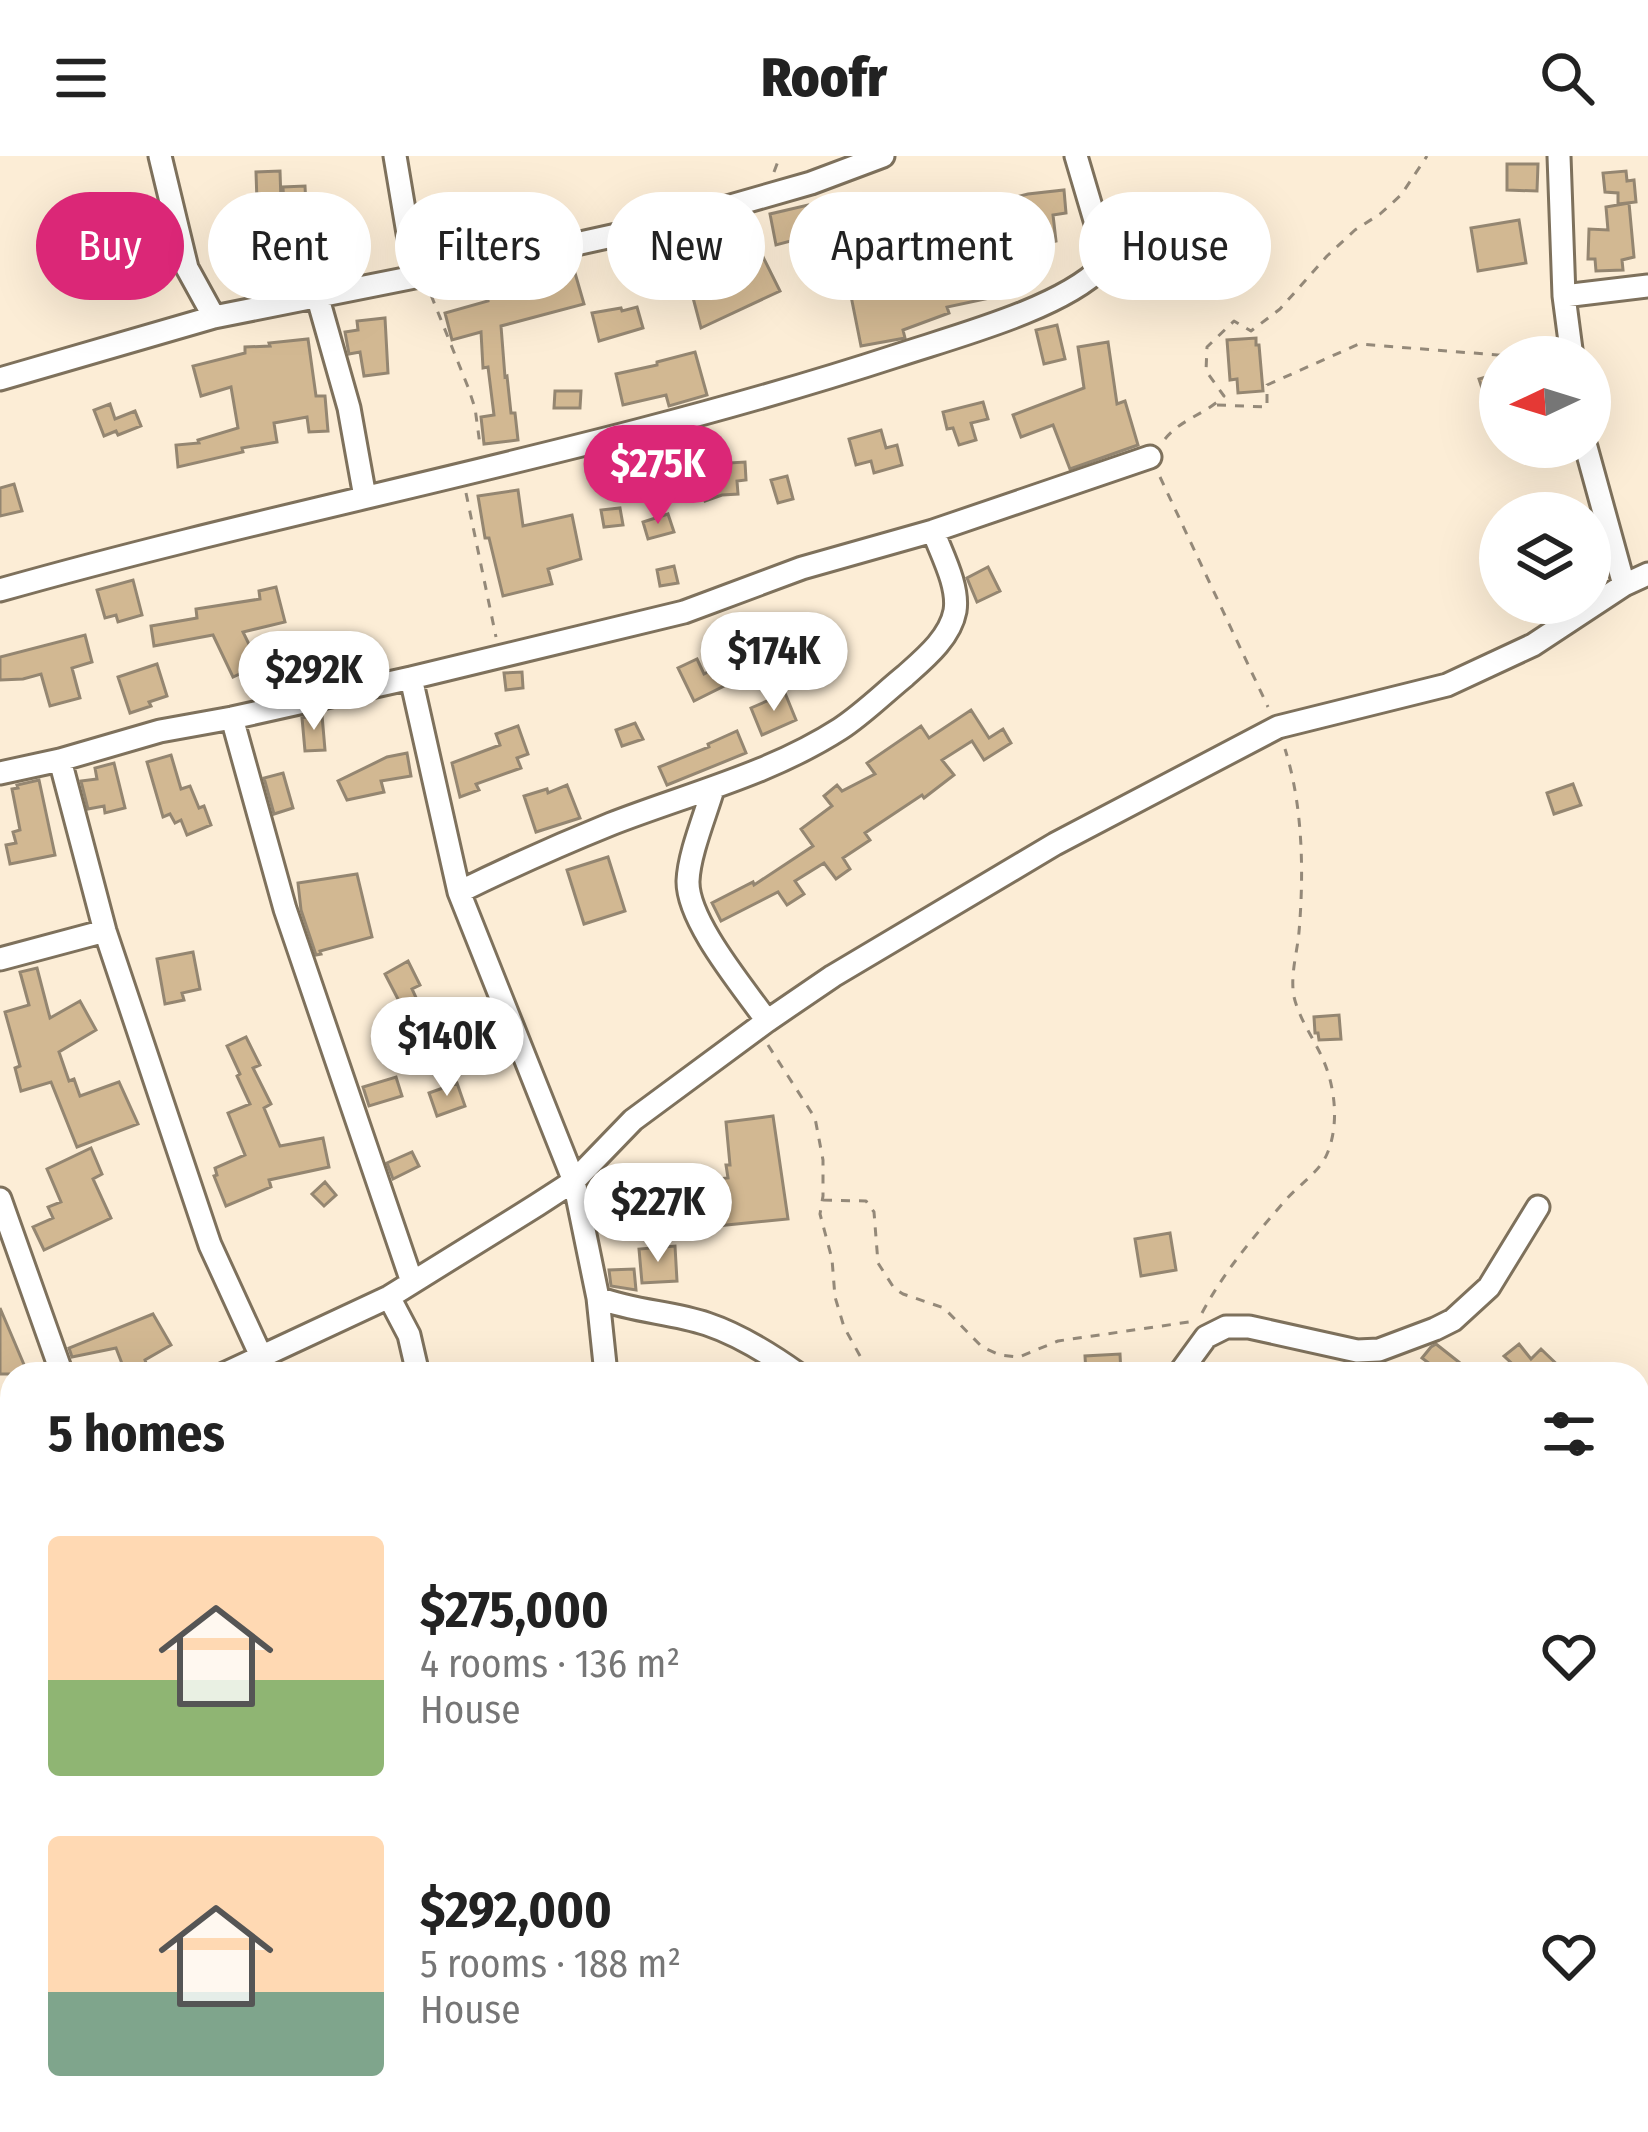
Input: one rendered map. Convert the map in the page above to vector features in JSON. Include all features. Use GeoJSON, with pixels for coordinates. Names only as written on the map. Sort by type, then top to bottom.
{"type":"FeatureCollection","features":[{"type":"Feature","properties":{"kind":"street"},"geometry":{"type":"LineString","coordinates":[[160,156],[187,268],[214,317]]}},
{"type":"Feature","properties":{"kind":"street"},"geometry":{"type":"LineString","coordinates":[[395,156],[402,192]]}},
{"type":"Feature","properties":{"kind":"street"},"geometry":{"type":"LineString","coordinates":[[583,241],[671,223],[811,183],[883,156]]}},
{"type":"Feature","properties":{"kind":"street"},"geometry":{"type":"LineString","coordinates":[[0,590],[118,556],[473,474],[813,383],[1004,320],[1088,282],[1102,267],[1102,244],[1076,156]]}},
{"type":"Feature","properties":{"kind":"street"},"geometry":{"type":"LineString","coordinates":[[1559,156],[1569,336]]}},
{"type":"Feature","properties":{"kind":"street"},"geometry":{"type":"LineString","coordinates":[[1564,296],[1648,286]]}},
{"type":"Feature","properties":{"kind":"street"},"geometry":{"type":"LineString","coordinates":[[0,379],[214,317],[293,300]]}},
{"type":"Feature","properties":{"kind":"street"},"geometry":{"type":"LineString","coordinates":[[317,300],[349,408],[365,497]]}},
{"type":"Feature","properties":{"kind":"street"},"geometry":{"type":"LineString","coordinates":[[0,773],[160,731],[411,678],[684,612],[802,568],[933,532],[1150,457]]}},
{"type":"Feature","properties":{"kind":"street"},"geometry":{"type":"LineString","coordinates":[[1592,468],[1624,584]]}},
{"type":"Feature","properties":{"kind":"street"},"geometry":{"type":"LineString","coordinates":[[459,892],[614,823],[777,762],[842,728],[947,632],[955,611],[953,588],[933,532]]}},
{"type":"Feature","properties":{"kind":"street"},"geometry":{"type":"LineString","coordinates":[[249,1362],[389,1297],[574,1180],[632,1120],[762,1025],[833,976],[1055,844],[1278,727],[1447,686],[1533,646],[1624,584],[1648,574]]}},
{"type":"Feature","properties":{"kind":"street"},"geometry":{"type":"LineString","coordinates":[[411,678],[459,892],[574,1180],[598,1298],[605,1362]]}},
{"type":"Feature","properties":{"kind":"street"},"geometry":{"type":"LineString","coordinates":[[232,718],[285,909],[412,1282]]}},
{"type":"Feature","properties":{"kind":"street"},"geometry":{"type":"LineString","coordinates":[[60,760],[105,931],[210,1245],[261,1356]]}},
{"type":"Feature","properties":{"kind":"street"},"geometry":{"type":"LineString","coordinates":[[713,789],[688,878],[689,898],[762,1025]]}},
{"type":"Feature","properties":{"kind":"street"},"geometry":{"type":"LineString","coordinates":[[0,959],[105,931]]}},
{"type":"Feature","properties":{"kind":"street"},"geometry":{"type":"LineString","coordinates":[[0,1199],[58,1362]]}},
{"type":"Feature","properties":{"kind":"street"},"geometry":{"type":"LineString","coordinates":[[1188,1362],[1206,1337],[1226,1327],[1250,1327],[1357,1351],[1379,1350],[1435,1329],[1453,1320],[1489,1287],[1538,1207]]}},
{"type":"Feature","properties":{"kind":"street"},"geometry":{"type":"LineString","coordinates":[[389,1297],[417,1362]]}},
{"type":"Feature","properties":{"kind":"street"},"geometry":{"type":"LineString","coordinates":[[598,1298],[628,1309],[704,1323],[738,1336],[779,1362]]}},
{"type":"Feature","properties":{"kind":"path"},"geometry":{"type":"LineString","coordinates":[[823,1200],[866,1201],[874,1211],[878,1263],[894,1288],[944,1308],[982,1347],[1018,1357],[1058,1341],[1201,1320],[1219,1280],[1240,1252],[1320,1167],[1335,1130],[1334,1107],[1324,1061],[1295,1001],[1292,981],[1299,929],[1297,793],[1278,727],[1150,457],[1172,429],[1224,396],[1206,371],[1207,346],[1234,321],[1251,331],[1280,309],[1327,256],[1401,195],[1426,156]]}},
{"type":"Feature","properties":{"kind":"path"},"geometry":{"type":"LineString","coordinates":[[430,300],[475,408],[473,474],[500,656]]}},
{"type":"Feature","properties":{"kind":"path"},"geometry":{"type":"LineString","coordinates":[[1215,405],[1267,407],[1267,385],[1359,344],[1479,354]]}},
{"type":"Feature","properties":{"kind":"path"},"geometry":{"type":"LineString","coordinates":[[762,1025],[815,1118],[823,1160],[820,1214],[836,1297],[844,1328],[863,1362]]}},
{"type":"Feature","properties":{"kind":"building"},"geometry":{"type":"Polygon","coordinates":[[[1507,164],[1538,164],[1537,191],[1507,190],[1507,164]]]}},
{"type":"Feature","properties":{"kind":"building"},"geometry":{"type":"Polygon","coordinates":[[[280,171],[281,192],[257,192],[256,172],[280,171]]]}},
{"type":"Feature","properties":{"kind":"building"},"geometry":{"type":"Polygon","coordinates":[[[1626,171],[1627,181],[1634,180],[1636,202],[1618,204],[1618,193],[1605,192],[1603,173],[1626,171]]]}},
{"type":"Feature","properties":{"kind":"building"},"geometry":{"type":"Polygon","coordinates":[[[305,186],[305,192],[283,192],[283,187],[305,186]]]}},
{"type":"Feature","properties":{"kind":"building"},"geometry":{"type":"Polygon","coordinates":[[[1064,190],[1066,213],[1055,215],[1055,192],[1046,192],[1064,190]]]}},
{"type":"Feature","properties":{"kind":"building"},"geometry":{"type":"Polygon","coordinates":[[[1629,203],[1634,257],[1622,260],[1623,270],[1596,271],[1595,259],[1588,259],[1589,229],[1608,230],[1606,207],[1629,203]]]}},
{"type":"Feature","properties":{"kind":"building"},"geometry":{"type":"Polygon","coordinates":[[[789,210],[789,242],[776,245],[770,214],[789,210]]]}},
{"type":"Feature","properties":{"kind":"building"},"geometry":{"type":"Polygon","coordinates":[[[1519,220],[1526,263],[1478,271],[1471,228],[1519,220]]]}},
{"type":"Feature","properties":{"kind":"building"},"geometry":{"type":"Polygon","coordinates":[[[765,261],[780,291],[765,298],[765,261]]]}},
{"type":"Feature","properties":{"kind":"building"},"geometry":{"type":"Polygon","coordinates":[[[583,300],[584,304],[501,326],[518,440],[484,444],[481,417],[494,415],[481,332],[452,340],[445,313],[488,301],[583,300]]]}},
{"type":"Feature","properties":{"kind":"building"},"geometry":{"type":"Polygon","coordinates":[[[694,300],[761,300],[701,328],[694,300]]]}},
{"type":"Feature","properties":{"kind":"building"},"geometry":{"type":"Polygon","coordinates":[[[852,300],[980,300],[947,307],[949,313],[903,330],[905,338],[861,346],[852,300]]]}},
{"type":"Feature","properties":{"kind":"building"},"geometry":{"type":"Polygon","coordinates":[[[637,307],[643,328],[599,341],[592,313],[637,307]]]}},
{"type":"Feature","properties":{"kind":"building"},"geometry":{"type":"Polygon","coordinates":[[[385,318],[388,373],[364,376],[360,352],[349,354],[345,332],[358,330],[357,321],[385,318]]]}},
{"type":"Feature","properties":{"kind":"building"},"geometry":{"type":"Polygon","coordinates":[[[1057,325],[1065,359],[1044,364],[1036,330],[1057,325]]]}},
{"type":"Feature","properties":{"kind":"building"},"geometry":{"type":"Polygon","coordinates":[[[1256,338],[1263,391],[1238,393],[1237,379],[1230,380],[1227,340],[1256,338]]]}},
{"type":"Feature","properties":{"kind":"building"},"geometry":{"type":"Polygon","coordinates":[[[308,339],[316,396],[325,396],[328,431],[309,432],[307,417],[274,423],[277,442],[178,467],[176,445],[199,443],[238,428],[231,387],[201,396],[193,366],[245,353],[245,347],[308,339]]]}},
{"type":"Feature","properties":{"kind":"building"},"geometry":{"type":"Polygon","coordinates":[[[1108,342],[1117,404],[1125,401],[1138,445],[1070,469],[1053,425],[1021,437],[1013,415],[1084,388],[1078,347],[1108,342]]]}},
{"type":"Feature","properties":{"kind":"building"},"geometry":{"type":"Polygon","coordinates":[[[695,352],[707,395],[669,406],[666,395],[623,405],[616,374],[695,352]]]}},
{"type":"Feature","properties":{"kind":"building"},"geometry":{"type":"Polygon","coordinates":[[[555,391],[581,391],[580,408],[554,408],[555,391]]]}},
{"type":"Feature","properties":{"kind":"building"},"geometry":{"type":"Polygon","coordinates":[[[983,402],[988,419],[971,423],[976,440],[959,445],[953,428],[947,429],[943,412],[983,402]]]}},
{"type":"Feature","properties":{"kind":"building"},"geometry":{"type":"Polygon","coordinates":[[[110,404],[115,419],[135,411],[141,426],[104,436],[94,410],[110,404]]]}},
{"type":"Feature","properties":{"kind":"building"},"geometry":{"type":"Polygon","coordinates":[[[881,430],[886,448],[897,445],[902,465],[874,473],[871,461],[856,465],[849,439],[881,430]]]}},
{"type":"Feature","properties":{"kind":"building"},"geometry":{"type":"Polygon","coordinates":[[[745,462],[746,480],[737,481],[738,494],[705,501],[694,470],[745,462]]]}},
{"type":"Feature","properties":{"kind":"building"},"geometry":{"type":"Polygon","coordinates":[[[787,476],[793,499],[778,503],[771,480],[787,476]]]}},
{"type":"Feature","properties":{"kind":"building"},"geometry":{"type":"Polygon","coordinates":[[[14,484],[22,511],[0,516],[0,488],[14,484]]]}},
{"type":"Feature","properties":{"kind":"building"},"geometry":{"type":"Polygon","coordinates":[[[518,490],[523,526],[572,515],[581,559],[548,569],[552,584],[503,596],[478,496],[518,490]]]}},
{"type":"Feature","properties":{"kind":"building"},"geometry":{"type":"Polygon","coordinates":[[[620,508],[623,525],[604,527],[601,510],[620,508]]]}},
{"type":"Feature","properties":{"kind":"building"},"geometry":{"type":"Polygon","coordinates":[[[668,514],[674,532],[648,539],[643,522],[668,514]]]}},
{"type":"Feature","properties":{"kind":"building"},"geometry":{"type":"Polygon","coordinates":[[[674,566],[678,583],[660,586],[657,570],[674,566]]]}},
{"type":"Feature","properties":{"kind":"building"},"geometry":{"type":"Polygon","coordinates":[[[988,567],[1000,591],[977,602],[967,578],[988,567]]]}},
{"type":"Feature","properties":{"kind":"building"},"geometry":{"type":"Polygon","coordinates":[[[133,580],[142,615],[118,622],[116,615],[105,618],[97,590],[133,580]]]}},
{"type":"Feature","properties":{"kind":"building"},"geometry":{"type":"Polygon","coordinates":[[[276,587],[285,622],[243,632],[259,665],[233,677],[213,635],[154,646],[151,626],[197,618],[196,609],[260,599],[259,591],[276,587]]]}},
{"type":"Feature","properties":{"kind":"building"},"geometry":{"type":"Polygon","coordinates":[[[85,635],[92,662],[72,668],[80,698],[50,706],[41,674],[0,680],[0,657],[85,635]]]}},
{"type":"Feature","properties":{"kind":"building"},"geometry":{"type":"Polygon","coordinates":[[[697,659],[704,674],[719,666],[728,684],[694,701],[678,668],[697,659]]]}},
{"type":"Feature","properties":{"kind":"building"},"geometry":{"type":"Polygon","coordinates":[[[157,664],[167,696],[130,713],[118,677],[157,664]]]}},
{"type":"Feature","properties":{"kind":"building"},"geometry":{"type":"Polygon","coordinates":[[[522,672],[523,688],[506,690],[504,673],[522,672]]]}},
{"type":"Feature","properties":{"kind":"building"},"geometry":{"type":"Polygon","coordinates":[[[785,693],[796,720],[762,735],[751,708],[785,693]]]}},
{"type":"Feature","properties":{"kind":"building"},"geometry":{"type":"Polygon","coordinates":[[[971,710],[989,738],[1003,729],[1011,743],[984,760],[972,741],[942,760],[954,775],[865,833],[870,840],[843,858],[850,869],[836,879],[824,863],[795,881],[804,894],[787,905],[778,892],[721,921],[712,903],[754,885],[813,846],[801,829],[832,806],[824,796],[837,785],[842,791],[875,774],[867,763],[921,726],[929,738],[971,710]]]}},
{"type":"Feature","properties":{"kind":"building"},"geometry":{"type":"Polygon","coordinates":[[[322,715],[325,750],[305,751],[302,718],[322,715]]]}},
{"type":"Feature","properties":{"kind":"building"},"geometry":{"type":"Polygon","coordinates":[[[635,723],[643,739],[622,746],[616,730],[635,723]]]}},
{"type":"Feature","properties":{"kind":"building"},"geometry":{"type":"Polygon","coordinates":[[[518,726],[528,754],[517,758],[521,768],[476,784],[479,790],[460,797],[452,763],[500,745],[496,734],[518,726]]]}},
{"type":"Feature","properties":{"kind":"building"},"geometry":{"type":"Polygon","coordinates":[[[737,731],[746,753],[667,785],[659,767],[737,731]]]}},
{"type":"Feature","properties":{"kind":"building"},"geometry":{"type":"Polygon","coordinates":[[[407,753],[411,776],[381,781],[384,792],[347,800],[338,781],[387,757],[407,753]]]}},
{"type":"Feature","properties":{"kind":"building"},"geometry":{"type":"Polygon","coordinates":[[[171,755],[181,789],[190,786],[211,825],[187,835],[181,820],[175,823],[170,814],[163,817],[147,762],[171,755]]]}},
{"type":"Feature","properties":{"kind":"building"},"geometry":{"type":"Polygon","coordinates":[[[114,763],[125,808],[105,813],[104,806],[88,809],[81,781],[97,779],[95,768],[114,763]]]}},
{"type":"Feature","properties":{"kind":"building"},"geometry":{"type":"Polygon","coordinates":[[[283,773],[293,808],[274,814],[264,778],[283,773]]]}},
{"type":"Feature","properties":{"kind":"building"},"geometry":{"type":"Polygon","coordinates":[[[39,780],[55,855],[10,864],[6,845],[16,843],[13,832],[20,830],[12,789],[39,780]]]}},
{"type":"Feature","properties":{"kind":"building"},"geometry":{"type":"Polygon","coordinates":[[[1573,784],[1581,805],[1554,814],[1547,793],[1573,784]]]}},
{"type":"Feature","properties":{"kind":"building"},"geometry":{"type":"Polygon","coordinates":[[[567,785],[580,818],[536,832],[524,796],[567,785]]]}},
{"type":"Feature","properties":{"kind":"building"},"geometry":{"type":"Polygon","coordinates":[[[608,857],[625,911],[584,924],[567,870],[608,857]]]}},
{"type":"Feature","properties":{"kind":"building"},"geometry":{"type":"Polygon","coordinates":[[[357,874],[372,937],[316,955],[301,910],[298,883],[357,874]]]}},
{"type":"Feature","properties":{"kind":"building"},"geometry":{"type":"Polygon","coordinates":[[[193,952],[200,989],[182,993],[184,1000],[165,1004],[157,959],[193,952]]]}},
{"type":"Feature","properties":{"kind":"building"},"geometry":{"type":"Polygon","coordinates":[[[408,961],[420,985],[412,989],[419,1004],[414,1007],[434,1038],[401,1056],[381,1014],[400,1003],[385,974],[408,961]]]}},
{"type":"Feature","properties":{"kind":"building"},"geometry":{"type":"Polygon","coordinates":[[[37,968],[50,1018],[80,1001],[96,1030],[59,1052],[69,1081],[74,1079],[80,1096],[119,1082],[138,1124],[77,1147],[51,1082],[21,1091],[15,1068],[20,1066],[5,1012],[29,1005],[20,972],[37,968]]]}},
{"type":"Feature","properties":{"kind":"building"},"geometry":{"type":"Polygon","coordinates":[[[1339,1015],[1341,1039],[1319,1040],[1314,1017],[1339,1015]]]}},
{"type":"Feature","properties":{"kind":"building"},"geometry":{"type":"Polygon","coordinates":[[[246,1037],[260,1065],[253,1068],[271,1104],[264,1108],[280,1146],[323,1138],[329,1167],[269,1180],[271,1187],[226,1206],[215,1168],[245,1155],[228,1113],[250,1104],[227,1046],[246,1037]]]}},
{"type":"Feature","properties":{"kind":"building"},"geometry":{"type":"Polygon","coordinates":[[[396,1077],[402,1096],[369,1106],[363,1087],[396,1077]]]}},
{"type":"Feature","properties":{"kind":"building"},"geometry":{"type":"Polygon","coordinates":[[[457,1083],[465,1106],[437,1116],[429,1093],[457,1083]]]}},
{"type":"Feature","properties":{"kind":"building"},"geometry":{"type":"Polygon","coordinates":[[[773,1116],[788,1219],[686,1229],[682,1182],[728,1178],[726,1122],[773,1116]]]}},
{"type":"Feature","properties":{"kind":"building"},"geometry":{"type":"Polygon","coordinates":[[[91,1148],[102,1174],[93,1179],[111,1218],[44,1250],[33,1227],[53,1218],[48,1207],[61,1202],[47,1169],[91,1148]]]}},
{"type":"Feature","properties":{"kind":"building"},"geometry":{"type":"Polygon","coordinates":[[[412,1152],[419,1166],[393,1179],[387,1163],[412,1152]]]}},
{"type":"Feature","properties":{"kind":"building"},"geometry":{"type":"Polygon","coordinates":[[[325,1182],[336,1195],[324,1206],[312,1194],[325,1182]]]}},
{"type":"Feature","properties":{"kind":"building"},"geometry":{"type":"Polygon","coordinates":[[[1170,1233],[1176,1270],[1141,1276],[1135,1239],[1170,1233]]]}},
{"type":"Feature","properties":{"kind":"building"},"geometry":{"type":"Polygon","coordinates":[[[675,1246],[677,1281],[642,1283],[639,1249],[675,1246]]]}},
{"type":"Feature","properties":{"kind":"building"},"geometry":{"type":"Polygon","coordinates":[[[634,1269],[636,1290],[611,1286],[609,1270],[634,1269]]]}},
{"type":"Feature","properties":{"kind":"building"},"geometry":{"type":"Polygon","coordinates":[[[0,1308],[23,1362],[0,1362],[0,1308]]]}},
{"type":"Feature","properties":{"kind":"building"},"geometry":{"type":"Polygon","coordinates":[[[153,1314],[171,1345],[146,1362],[121,1362],[116,1348],[72,1357],[69,1348],[153,1314]]]}},
{"type":"Feature","properties":{"kind":"building"},"geometry":{"type":"Polygon","coordinates":[[[1436,1344],[1459,1362],[1427,1362],[1422,1358],[1436,1344]]]}},
{"type":"Feature","properties":{"kind":"building"},"geometry":{"type":"Polygon","coordinates":[[[1519,1344],[1531,1359],[1541,1349],[1555,1362],[1510,1362],[1504,1356],[1519,1344]]]}},
{"type":"Feature","properties":{"kind":"building"},"geometry":{"type":"Polygon","coordinates":[[[1120,1354],[1120,1362],[1085,1362],[1085,1356],[1120,1354]]]}}]}
